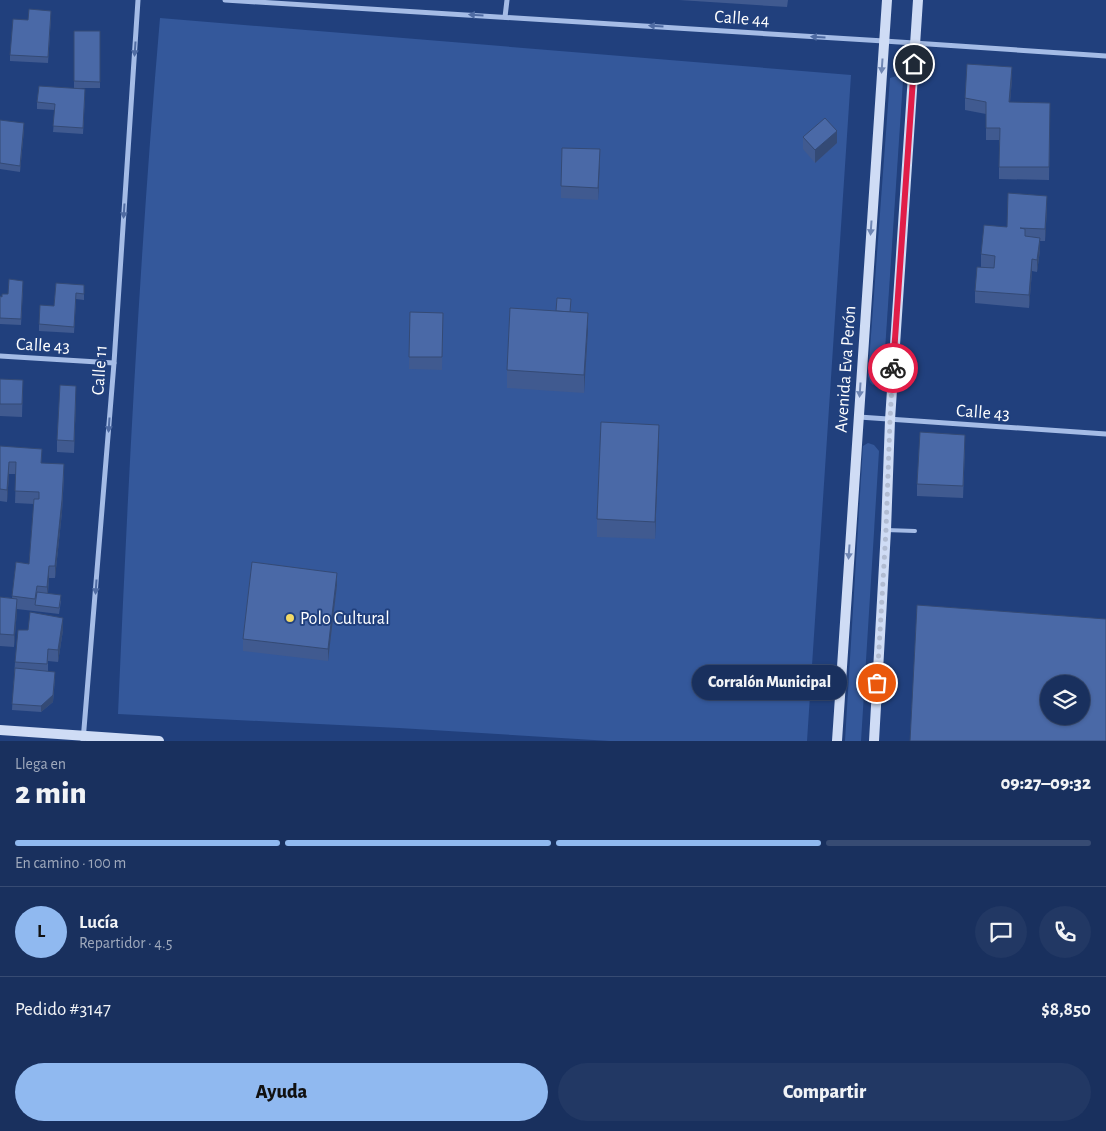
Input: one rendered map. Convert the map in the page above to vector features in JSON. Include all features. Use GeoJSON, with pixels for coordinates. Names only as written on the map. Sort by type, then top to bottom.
{"type":"FeatureCollection","features":[{"type":"Feature","properties":{"kind":"main road","name":"Avenida Eva Perón"},"geometry":{"type":"LineString","coordinates":[[837,741],[887,0]]}},
{"type":"Feature","properties":{"kind":"main road"},"geometry":{"type":"LineString","coordinates":[[874,741],[890,420],[918,0]]}},
{"type":"Feature","properties":{"kind":"main road"},"geometry":{"type":"LineString","coordinates":[[0,730],[83,738],[159,741]]}},
{"type":"Feature","properties":{"kind":"street","name":"Calle 11"},"geometry":{"type":"LineString","coordinates":[[83,738],[114,363],[138,0]]}},
{"type":"Feature","properties":{"kind":"street","name":"Calle 44"},"geometry":{"type":"LineString","coordinates":[[226,0],[1106,56]]}},
{"type":"Feature","properties":{"kind":"street"},"geometry":{"type":"LineString","coordinates":[[505,17],[507,0]]}},
{"type":"Feature","properties":{"kind":"street","name":"Calle 43"},"geometry":{"type":"LineString","coordinates":[[0,356],[114,363]]}},
{"type":"Feature","properties":{"kind":"street","name":"Calle 43"},"geometry":{"type":"LineString","coordinates":[[858,417],[1106,434]]}},
{"type":"Feature","properties":{"kind":"lane"},"geometry":{"type":"LineString","coordinates":[[886,530],[915,531]]}},
{"type":"Feature","properties":{"kind":"shaded area"},"geometry":{"type":"Polygon","coordinates":[[[160,18],[851,75],[807,741],[610,741],[118,714],[135,366],[160,18]]]}},
{"type":"Feature","properties":{"kind":"shaded area"},"geometry":{"type":"Polygon","coordinates":[[[900,75],[903,80],[883,380],[873,385],[868,376],[890,78],[900,75]]]}},
{"type":"Feature","properties":{"kind":"shaded area"},"geometry":{"type":"Polygon","coordinates":[[[868,443],[874,445],[879,451],[861,741],[845,741],[863,446],[868,443]]]}},
{"type":"Feature","properties":{"kind":"building"},"geometry":{"type":"Polygon","coordinates":[[[29,9],[51,11],[48,57],[10,55],[13,19],[28,20],[29,9]]]}},
{"type":"Feature","properties":{"kind":"building"},"geometry":{"type":"Polygon","coordinates":[[[74,31],[100,31],[100,82],[74,81],[74,31]]]}},
{"type":"Feature","properties":{"kind":"building"},"geometry":{"type":"Polygon","coordinates":[[[967,64],[1012,67],[1009,102],[1050,103],[1049,167],[999,167],[1000,128],[986,128],[986,102],[965,98],[967,64]]]}},
{"type":"Feature","properties":{"kind":"building"},"geometry":{"type":"Polygon","coordinates":[[[39,86],[85,89],[83,128],[53,126],[55,104],[37,102],[39,86]]]}},
{"type":"Feature","properties":{"kind":"building"},"geometry":{"type":"Polygon","coordinates":[[[825,118],[837,131],[815,150],[803,137],[825,118]]]}},
{"type":"Feature","properties":{"kind":"building"},"geometry":{"type":"Polygon","coordinates":[[[0,120],[24,123],[20,166],[0,163],[0,120]]]}},
{"type":"Feature","properties":{"kind":"building"},"geometry":{"type":"Polygon","coordinates":[[[562,148],[600,149],[598,188],[561,186],[562,148]]]}},
{"type":"Feature","properties":{"kind":"building"},"geometry":{"type":"Polygon","coordinates":[[[1008,193],[1047,196],[1045,229],[1020,228],[1025,229],[1025,236],[1040,238],[1037,260],[1032,259],[1029,295],[975,291],[977,267],[994,268],[995,256],[981,254],[984,225],[1007,227],[1008,193]]]}},
{"type":"Feature","properties":{"kind":"building"},"geometry":{"type":"Polygon","coordinates":[[[9,279],[23,281],[21,319],[0,318],[0,296],[8,294],[9,279]]]}},
{"type":"Feature","properties":{"kind":"building"},"geometry":{"type":"Polygon","coordinates":[[[56,283],[84,285],[84,294],[76,293],[74,327],[39,324],[40,305],[54,306],[56,283]]]}},
{"type":"Feature","properties":{"kind":"building"},"geometry":{"type":"Polygon","coordinates":[[[557,298],[571,299],[570,312],[556,311],[557,298]]]}},
{"type":"Feature","properties":{"kind":"building"},"geometry":{"type":"Polygon","coordinates":[[[510,308],[588,313],[584,375],[507,370],[510,308]]]}},
{"type":"Feature","properties":{"kind":"building"},"geometry":{"type":"Polygon","coordinates":[[[410,312],[443,313],[442,357],[409,357],[410,312]]]}},
{"type":"Feature","properties":{"kind":"building"},"geometry":{"type":"Polygon","coordinates":[[[0,379],[23,380],[22,404],[0,404],[0,379]]]}},
{"type":"Feature","properties":{"kind":"building"},"geometry":{"type":"Polygon","coordinates":[[[60,385],[76,386],[74,441],[57,440],[60,385]]]}},
{"type":"Feature","properties":{"kind":"building"},"geometry":{"type":"Polygon","coordinates":[[[601,422],[659,425],[655,522],[597,519],[601,422]]]}},
{"type":"Feature","properties":{"kind":"building"},"geometry":{"type":"Polygon","coordinates":[[[920,432],[965,435],[963,486],[917,484],[920,432]]]}},
{"type":"Feature","properties":{"kind":"building"},"geometry":{"type":"Polygon","coordinates":[[[0,446],[42,449],[41,463],[64,464],[55,566],[49,566],[47,587],[37,586],[35,599],[12,596],[16,562],[29,564],[34,499],[39,499],[39,492],[15,491],[16,462],[9,462],[7,490],[0,489],[0,446]]]}},
{"type":"Feature","properties":{"kind":"building","name":"Polo Cultural"},"geometry":{"type":"Polygon","coordinates":[[[252,562],[337,573],[328,649],[243,639],[252,562]]]}},
{"type":"Feature","properties":{"kind":"building"},"geometry":{"type":"Polygon","coordinates":[[[37,592],[61,595],[59,608],[35,605],[37,592]]]}},
{"type":"Feature","properties":{"kind":"building"},"geometry":{"type":"Polygon","coordinates":[[[0,597],[17,599],[14,635],[0,634],[0,597]]]}},
{"type":"Feature","properties":{"kind":"building"},"geometry":{"type":"Polygon","coordinates":[[[917,605],[1106,619],[1106,741],[910,741],[917,605]]]}},
{"type":"Feature","properties":{"kind":"building"},"geometry":{"type":"Polygon","coordinates":[[[30,612],[63,618],[58,650],[48,649],[47,664],[15,662],[18,630],[28,630],[30,612]]]}},
{"type":"Feature","properties":{"kind":"building"},"geometry":{"type":"Polygon","coordinates":[[[15,668],[55,672],[53,695],[41,706],[12,704],[15,668]]]}},
{"type":"Feature","properties":{"kind":"way so far"},"geometry":{"type":"LineString","coordinates":[[877,683],[893,368]]}},
{"type":"Feature","properties":{"kind":"place","name":"Polo Cultural"},"geometry":{"type":"Point","coordinates":[290,618]}},
{"type":"Feature","properties":{"kind":"place","name":"Corralón Municipal"},"geometry":{"type":"Point","coordinates":[877,683]}},
{"type":"Feature","properties":{"kind":"route"},"geometry":{"type":"LineString","coordinates":[[893,368],[914,64]]}}]}
